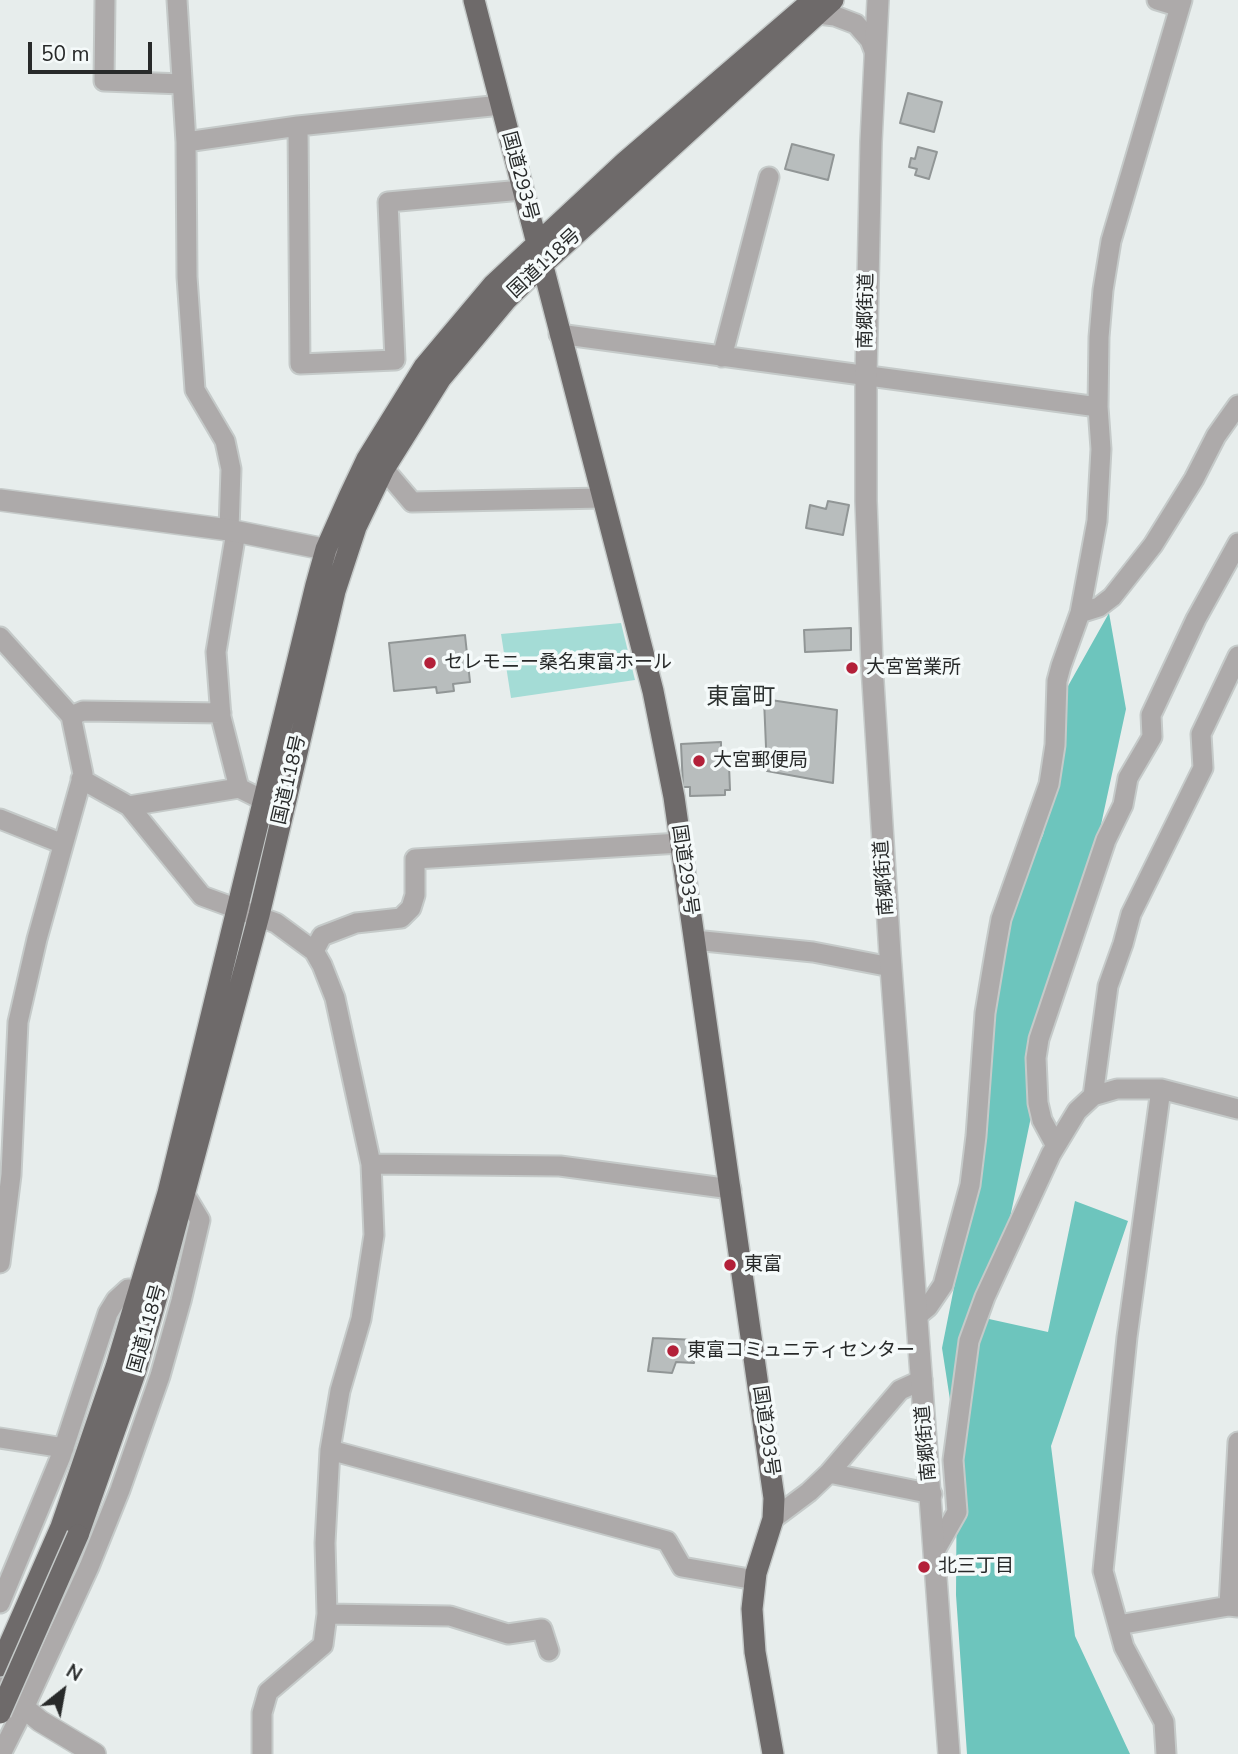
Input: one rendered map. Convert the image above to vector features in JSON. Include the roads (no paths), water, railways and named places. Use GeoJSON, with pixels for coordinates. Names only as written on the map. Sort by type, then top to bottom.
{"type":"FeatureCollection","features":[{"type":"Feature","properties":{"kind":"highway","name":"国道293号"},"geometry":{"type":"LineString","coordinates":[[474,0],[658,714],[672,785],[770,1467],[773,1519],[755,1580],[752,1628],[773,1754]]}},
{"type":"Feature","properties":{"kind":"highway","name":"国道118号"},"geometry":{"type":"LineString","coordinates":[[0,1667],[70,1531],[167,1193],[299,650],[368,459],[424,367],[485,293],[625,162],[822,5]]}},
{"type":"Feature","properties":{"kind":"highway","name":"国道118号"},"geometry":{"type":"LineString","coordinates":[[0,1713],[136,1370],[258,915],[318,655],[336,551],[440,377],[472,337],[541,266],[822,5]]}},
{"type":"Feature","properties":{"kind":"street"},"geometry":{"type":"LineString","coordinates":[[105,0],[104,81],[182,84]]}},
{"type":"Feature","properties":{"kind":"street"},"geometry":{"type":"LineString","coordinates":[[177,0],[186,142],[187,277],[195,390],[225,441],[231,469],[232,531],[216,652],[220,713],[239,789]]}},
{"type":"Feature","properties":{"kind":"street","name":"南郷街道"},"geometry":{"type":"LineString","coordinates":[[878,0],[866,376],[866,501],[872,666],[891,967],[932,1494],[949,1754]]}},
{"type":"Feature","properties":{"kind":"street"},"geometry":{"type":"LineString","coordinates":[[917,1316],[928,1307],[943,1286],[970,1185],[985,1013],[1001,919],[1049,784],[1055,745],[1057,681],[1080,613],[1097,521],[1101,449],[1098,407],[1099,337],[1103,290],[1111,241],[1181,4],[1157,0]]}},
{"type":"Feature","properties":{"kind":"street"},"geometry":{"type":"LineString","coordinates":[[822,5],[835,16],[856,24],[870,40],[875,53]]}},
{"type":"Feature","properties":{"kind":"street"},"geometry":{"type":"LineString","coordinates":[[186,142],[298,126],[501,106]]}},
{"type":"Feature","properties":{"kind":"street"},"geometry":{"type":"LineString","coordinates":[[298,126],[300,364],[395,359],[388,202],[522,190]]}},
{"type":"Feature","properties":{"kind":"street"},"geometry":{"type":"LineString","coordinates":[[722,356],[769,177]]}},
{"type":"Feature","properties":{"kind":"street"},"geometry":{"type":"LineString","coordinates":[[559,334],[1098,407]]}},
{"type":"Feature","properties":{"kind":"street"},"geometry":{"type":"LineString","coordinates":[[1080,613],[1099,607],[1112,597],[1153,545],[1194,479],[1216,436],[1238,405]]}},
{"type":"Feature","properties":{"kind":"street"},"geometry":{"type":"LineString","coordinates":[[384,469],[412,502],[602,498]]}},
{"type":"Feature","properties":{"kind":"street"},"geometry":{"type":"LineString","coordinates":[[0,500],[34,507],[232,531],[336,551]]}},
{"type":"Feature","properties":{"kind":"street"},"geometry":{"type":"LineString","coordinates":[[1056,1146],[1042,1120],[1038,1103],[1036,1058],[1039,1039],[1107,840],[1123,805],[1128,778],[1152,737],[1151,715],[1196,619],[1238,543]]}},
{"type":"Feature","properties":{"kind":"street"},"geometry":{"type":"LineString","coordinates":[[0,637],[71,716],[83,774],[18,1022],[11,1175],[0,1263]]}},
{"type":"Feature","properties":{"kind":"street"},"geometry":{"type":"LineString","coordinates":[[1093,1096],[1108,986],[1131,914],[1203,768],[1200,734],[1238,656]]}},
{"type":"Feature","properties":{"kind":"street"},"geometry":{"type":"LineString","coordinates":[[71,716],[83,712],[220,713]]}},
{"type":"Feature","properties":{"kind":"street"},"geometry":{"type":"LineString","coordinates":[[81,779],[129,806],[202,896],[276,923],[314,951],[338,1009],[371,1164],[374,1235],[361,1320],[340,1391],[330,1450],[325,1543],[327,1614],[323,1645],[268,1692],[262,1713],[262,1754]]}},
{"type":"Feature","properties":{"kind":"street"},"geometry":{"type":"LineString","coordinates":[[129,806],[239,789],[263,800]]}},
{"type":"Feature","properties":{"kind":"street"},"geometry":{"type":"LineString","coordinates":[[0,820],[63,844]]}},
{"type":"Feature","properties":{"kind":"street"},"geometry":{"type":"LineString","coordinates":[[314,951],[322,936],[356,923],[401,918],[411,908],[415,895],[415,859],[680,844]]}},
{"type":"Feature","properties":{"kind":"street"},"geometry":{"type":"LineString","coordinates":[[694,940],[813,952],[891,967]]}},
{"type":"Feature","properties":{"kind":"street"},"geometry":{"type":"LineString","coordinates":[[936,1549],[957,1512],[953,1460],[969,1341],[985,1297],[1056,1146],[1077,1111],[1093,1096],[1117,1089],[1161,1089],[1238,1109]]}},
{"type":"Feature","properties":{"kind":"street"},"geometry":{"type":"LineString","coordinates":[[1161,1089],[1127,1337],[1103,1571],[1124,1647],[1164,1722],[1167,1754]]}},
{"type":"Feature","properties":{"kind":"street"},"geometry":{"type":"LineString","coordinates":[[371,1164],[560,1166],[730,1189]]}},
{"type":"Feature","properties":{"kind":"street"},"geometry":{"type":"LineString","coordinates":[[1,1754],[89,1567],[120,1490],[160,1376],[200,1220],[185,1195]]}},
{"type":"Feature","properties":{"kind":"street"},"geometry":{"type":"LineString","coordinates":[[0,1603],[64,1448],[107,1313],[128,1289],[139,1289]]}},
{"type":"Feature","properties":{"kind":"street"},"geometry":{"type":"LineString","coordinates":[[773,1519],[829,1473],[900,1390],[922,1380]]}},
{"type":"Feature","properties":{"kind":"street"},"geometry":{"type":"LineString","coordinates":[[0,1438],[64,1448]]}},
{"type":"Feature","properties":{"kind":"street"},"geometry":{"type":"LineString","coordinates":[[1118,1625],[1234,1606],[1238,1442]]}},
{"type":"Feature","properties":{"kind":"street"},"geometry":{"type":"LineString","coordinates":[[330,1450],[667,1541],[682,1567],[755,1580]]}},
{"type":"Feature","properties":{"kind":"street"},"geometry":{"type":"LineString","coordinates":[[829,1473],[932,1494]]}},
{"type":"Feature","properties":{"kind":"street"},"geometry":{"type":"LineString","coordinates":[[327,1614],[450,1616],[508,1634],[542,1629],[549,1651]]}},
{"type":"Feature","properties":{"kind":"street"},"geometry":{"type":"LineString","coordinates":[[0,1688],[40,1721],[86,1752]]}},
{"type":"Feature","properties":{"kind":"place","name":"セレモニー桑名東富ホール"},"geometry":{"type":"Point","coordinates":[430,663]}},
{"type":"Feature","properties":{"kind":"place","name":"大宮営業所"},"geometry":{"type":"Point","coordinates":[852,668]}},
{"type":"Feature","properties":{"kind":"place","name":"大宮郵便局"},"geometry":{"type":"Point","coordinates":[699,761]}},
{"type":"Feature","properties":{"kind":"place","name":"東富"},"geometry":{"type":"Point","coordinates":[730,1265]}},
{"type":"Feature","properties":{"kind":"place","name":"東富コミュニティセンター"},"geometry":{"type":"Point","coordinates":[673,1351]}},
{"type":"Feature","properties":{"kind":"place","name":"北三丁目"},"geometry":{"type":"Point","coordinates":[924,1567]}},
{"type":"Feature","properties":{"kind":"district","name":"東富町"},"geometry":{"type":"Point","coordinates":[741,698]}}]}
